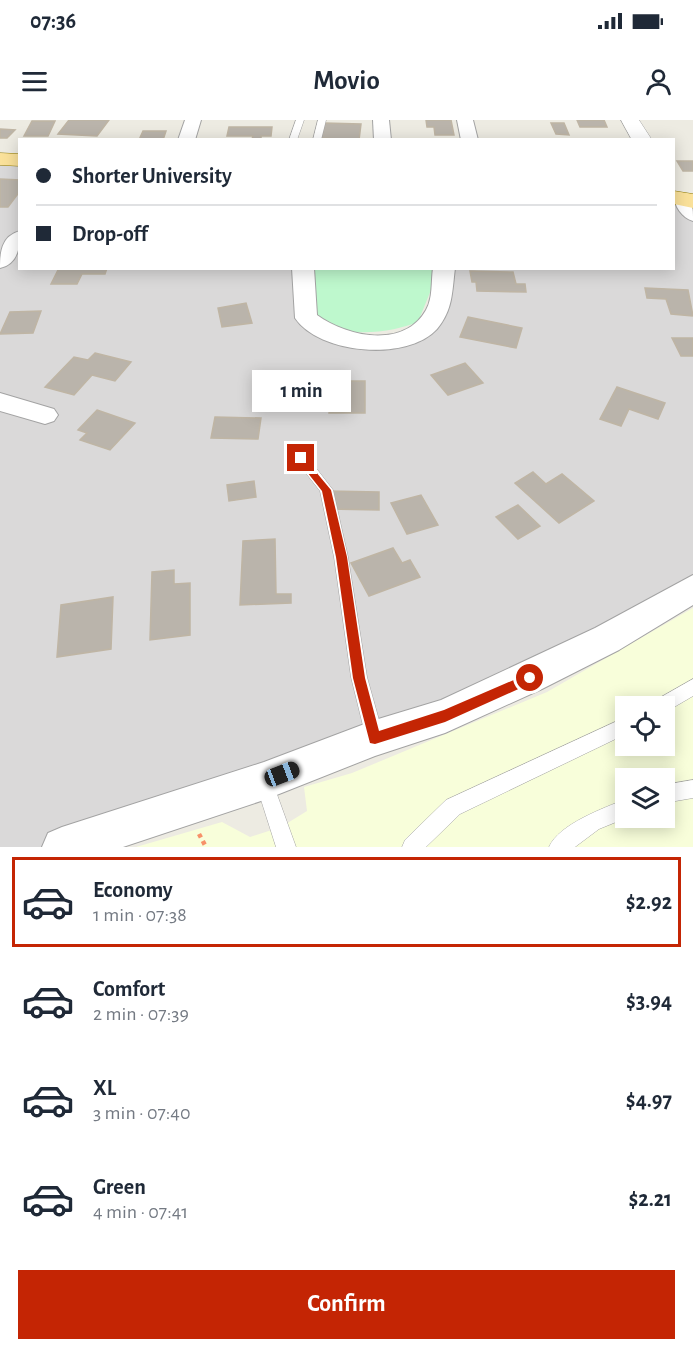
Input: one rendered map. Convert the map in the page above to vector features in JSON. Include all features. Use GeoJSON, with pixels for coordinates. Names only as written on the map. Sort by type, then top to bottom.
{"type":"FeatureCollection","features":[{"type":"Feature","properties":{"kind":"main road"},"geometry":{"type":"LineString","coordinates":[[0,159],[18,160]]}},
{"type":"Feature","properties":{"kind":"street"},"geometry":{"type":"LineString","coordinates":[[187,138],[193,120]]}},
{"type":"Feature","properties":{"kind":"street"},"geometry":{"type":"LineString","coordinates":[[381,120],[383,138]]}},
{"type":"Feature","properties":{"kind":"street"},"geometry":{"type":"LineString","coordinates":[[465,120],[470,138]]}},
{"type":"Feature","properties":{"kind":"street"},"geometry":{"type":"LineString","coordinates":[[630,120],[641,138]]}},
{"type":"Feature","properties":{"kind":"street"},"geometry":{"type":"LineString","coordinates":[[0,262],[18,240]]}},
{"type":"Feature","properties":{"kind":"street"},"geometry":{"type":"LineString","coordinates":[[303,270],[306,318],[318,330],[336,338],[388,342],[412,336],[426,328],[438,309],[444,270]]}},
{"type":"Feature","properties":{"kind":"street"},"geometry":{"type":"LineString","coordinates":[[0,402],[45,416]]}},
{"type":"Feature","properties":{"kind":"street"},"geometry":{"type":"LineString","coordinates":[[62,847],[264,782],[375,738],[445,716],[530,678],[607,639],[693,589]]}},
{"type":"Feature","properties":{"kind":"lane"},"geometry":{"type":"LineString","coordinates":[[294,138],[300,120]]}},
{"type":"Feature","properties":{"kind":"lane"},"geometry":{"type":"LineString","coordinates":[[318,138],[322,120]]}},
{"type":"Feature","properties":{"kind":"lane"},"geometry":{"type":"LineString","coordinates":[[301,458],[326,490],[341,557],[359,678],[375,738]]}},
{"type":"Feature","properties":{"kind":"lane"},"geometry":{"type":"LineString","coordinates":[[675,698],[693,687]]}},
{"type":"Feature","properties":{"kind":"lane"},"geometry":{"type":"LineString","coordinates":[[412,847],[453,807],[615,730]]}},
{"type":"Feature","properties":{"kind":"lane"},"geometry":{"type":"LineString","coordinates":[[264,782],[286,847]]}},
{"type":"Feature","properties":{"kind":"lane"},"geometry":{"type":"LineString","coordinates":[[675,792],[693,789]]}},
{"type":"Feature","properties":{"kind":"lane"},"geometry":{"type":"LineString","coordinates":[[559,847],[592,822],[615,813]]}},
{"type":"Feature","properties":{"kind":"shaded area"},"geometry":{"type":"Polygon","coordinates":[[[0,159],[18,160],[18,270],[304,270],[358,341],[426,328],[444,270],[675,270],[675,198],[680,199],[693,215],[693,588],[607,639],[63,847],[0,847],[0,159]]]}},
{"type":"Feature","properties":{"kind":"shaded area"},"geometry":{"type":"Polygon","coordinates":[[[311,270],[434,270],[431,290],[418,322],[393,329],[362,332],[333,327],[322,321],[314,311],[311,296],[311,270]]]}},
{"type":"Feature","properties":{"kind":"shaded area"},"geometry":{"type":"Polygon","coordinates":[[[693,608],[693,847],[136,847],[222,822],[250,837],[281,827],[307,811],[304,787],[352,773],[547,692],[693,608]]]}},
{"type":"Feature","properties":{"kind":"building"},"geometry":{"type":"Polygon","coordinates":[[[69,120],[109,120],[97,136],[58,134],[69,120]]]}},
{"type":"Feature","properties":{"kind":"building"},"geometry":{"type":"Polygon","coordinates":[[[426,120],[451,120],[454,135],[435,135],[434,127],[427,127],[426,120]]]}},
{"type":"Feature","properties":{"kind":"building"},"geometry":{"type":"Polygon","coordinates":[[[577,120],[604,120],[607,127],[580,127],[577,120]]]}},
{"type":"Feature","properties":{"kind":"building"},"geometry":{"type":"Polygon","coordinates":[[[32,121],[55,121],[48,136],[24,136],[32,121]]]}},
{"type":"Feature","properties":{"kind":"building"},"geometry":{"type":"Polygon","coordinates":[[[324,123],[361,124],[359,138],[321,138],[324,123]]]}},
{"type":"Feature","properties":{"kind":"building"},"geometry":{"type":"Polygon","coordinates":[[[551,123],[564,123],[569,135],[556,134],[551,123]]]}},
{"type":"Feature","properties":{"kind":"building"},"geometry":{"type":"Polygon","coordinates":[[[229,127],[272,127],[271,136],[261,136],[261,138],[227,136],[229,127]]]}},
{"type":"Feature","properties":{"kind":"building"},"geometry":{"type":"Polygon","coordinates":[[[0,129],[15,130],[7,138],[0,138],[0,129]]]}},
{"type":"Feature","properties":{"kind":"building"},"geometry":{"type":"Polygon","coordinates":[[[143,131],[166,131],[164,138],[140,138],[143,131]]]}},
{"type":"Feature","properties":{"kind":"building"},"geometry":{"type":"Polygon","coordinates":[[[677,161],[693,161],[693,171],[683,171],[677,161]]]}},
{"type":"Feature","properties":{"kind":"building"},"geometry":{"type":"Polygon","coordinates":[[[0,179],[18,180],[18,194],[8,207],[0,207],[0,179]]]}},
{"type":"Feature","properties":{"kind":"building"},"geometry":{"type":"Polygon","coordinates":[[[58,270],[106,270],[105,274],[82,274],[77,284],[51,284],[58,270]]]}},
{"type":"Feature","properties":{"kind":"building"},"geometry":{"type":"Polygon","coordinates":[[[470,271],[513,272],[516,284],[525,284],[526,292],[477,291],[476,282],[472,282],[470,271]]]}},
{"type":"Feature","properties":{"kind":"building"},"geometry":{"type":"Polygon","coordinates":[[[645,288],[688,290],[693,316],[671,314],[666,299],[647,298],[645,288]]]}},
{"type":"Feature","properties":{"kind":"building"},"geometry":{"type":"Polygon","coordinates":[[[246,303],[252,323],[222,327],[218,308],[246,303]]]}},
{"type":"Feature","properties":{"kind":"building"},"geometry":{"type":"Polygon","coordinates":[[[41,311],[33,333],[0,334],[10,312],[41,311]]]}},
{"type":"Feature","properties":{"kind":"building"},"geometry":{"type":"Polygon","coordinates":[[[468,317],[522,328],[516,348],[460,337],[468,317]]]}},
{"type":"Feature","properties":{"kind":"building"},"geometry":{"type":"Polygon","coordinates":[[[672,338],[693,338],[693,356],[681,356],[672,338]]]}},
{"type":"Feature","properties":{"kind":"building"},"geometry":{"type":"Polygon","coordinates":[[[95,353],[131,362],[115,381],[92,375],[74,395],[45,387],[74,357],[88,360],[95,353]]]}},
{"type":"Feature","properties":{"kind":"building"},"geometry":{"type":"Polygon","coordinates":[[[465,363],[483,383],[448,395],[431,375],[465,363]]]}},
{"type":"Feature","properties":{"kind":"building"},"geometry":{"type":"Polygon","coordinates":[[[333,381],[365,381],[365,413],[329,413],[330,404],[315,403],[317,385],[332,386],[333,381]]]}},
{"type":"Feature","properties":{"kind":"building"},"geometry":{"type":"Polygon","coordinates":[[[617,387],[665,403],[658,419],[629,409],[621,426],[600,419],[617,387]]]}},
{"type":"Feature","properties":{"kind":"building"},"geometry":{"type":"Polygon","coordinates":[[[97,410],[135,423],[110,450],[80,440],[87,433],[78,430],[97,410]]]}},
{"type":"Feature","properties":{"kind":"building"},"geometry":{"type":"Polygon","coordinates":[[[215,417],[261,418],[258,439],[211,438],[215,417]]]}},
{"type":"Feature","properties":{"kind":"building"},"geometry":{"type":"Polygon","coordinates":[[[533,472],[546,484],[562,474],[594,501],[559,523],[515,483],[533,472]]]}},
{"type":"Feature","properties":{"kind":"building"},"geometry":{"type":"Polygon","coordinates":[[[254,481],[256,497],[229,501],[227,485],[254,481]]]}},
{"type":"Feature","properties":{"kind":"building"},"geometry":{"type":"Polygon","coordinates":[[[328,491],[379,492],[379,510],[328,509],[328,491]]]}},
{"type":"Feature","properties":{"kind":"building"},"geometry":{"type":"Polygon","coordinates":[[[421,495],[438,525],[407,534],[391,503],[421,495]]]}},
{"type":"Feature","properties":{"kind":"building"},"geometry":{"type":"Polygon","coordinates":[[[518,505],[540,526],[518,539],[496,517],[518,505]]]}},
{"type":"Feature","properties":{"kind":"building"},"geometry":{"type":"Polygon","coordinates":[[[275,539],[276,594],[291,594],[291,603],[240,605],[243,541],[275,539]]]}},
{"type":"Feature","properties":{"kind":"building"},"geometry":{"type":"Polygon","coordinates":[[[393,548],[402,563],[410,560],[420,577],[369,596],[351,563],[393,548]]]}},
{"type":"Feature","properties":{"kind":"building"},"geometry":{"type":"Polygon","coordinates":[[[174,570],[174,584],[190,583],[190,635],[150,640],[152,572],[174,570]]]}},
{"type":"Feature","properties":{"kind":"building"},"geometry":{"type":"Polygon","coordinates":[[[113,597],[111,649],[57,657],[61,605],[113,597]]]}},
{"type":"Feature","properties":{"kind":"route"},"geometry":{"type":"LineString","coordinates":[[301,458],[326,490],[341,557],[359,678],[375,738],[445,716],[530,678]]}}]}
